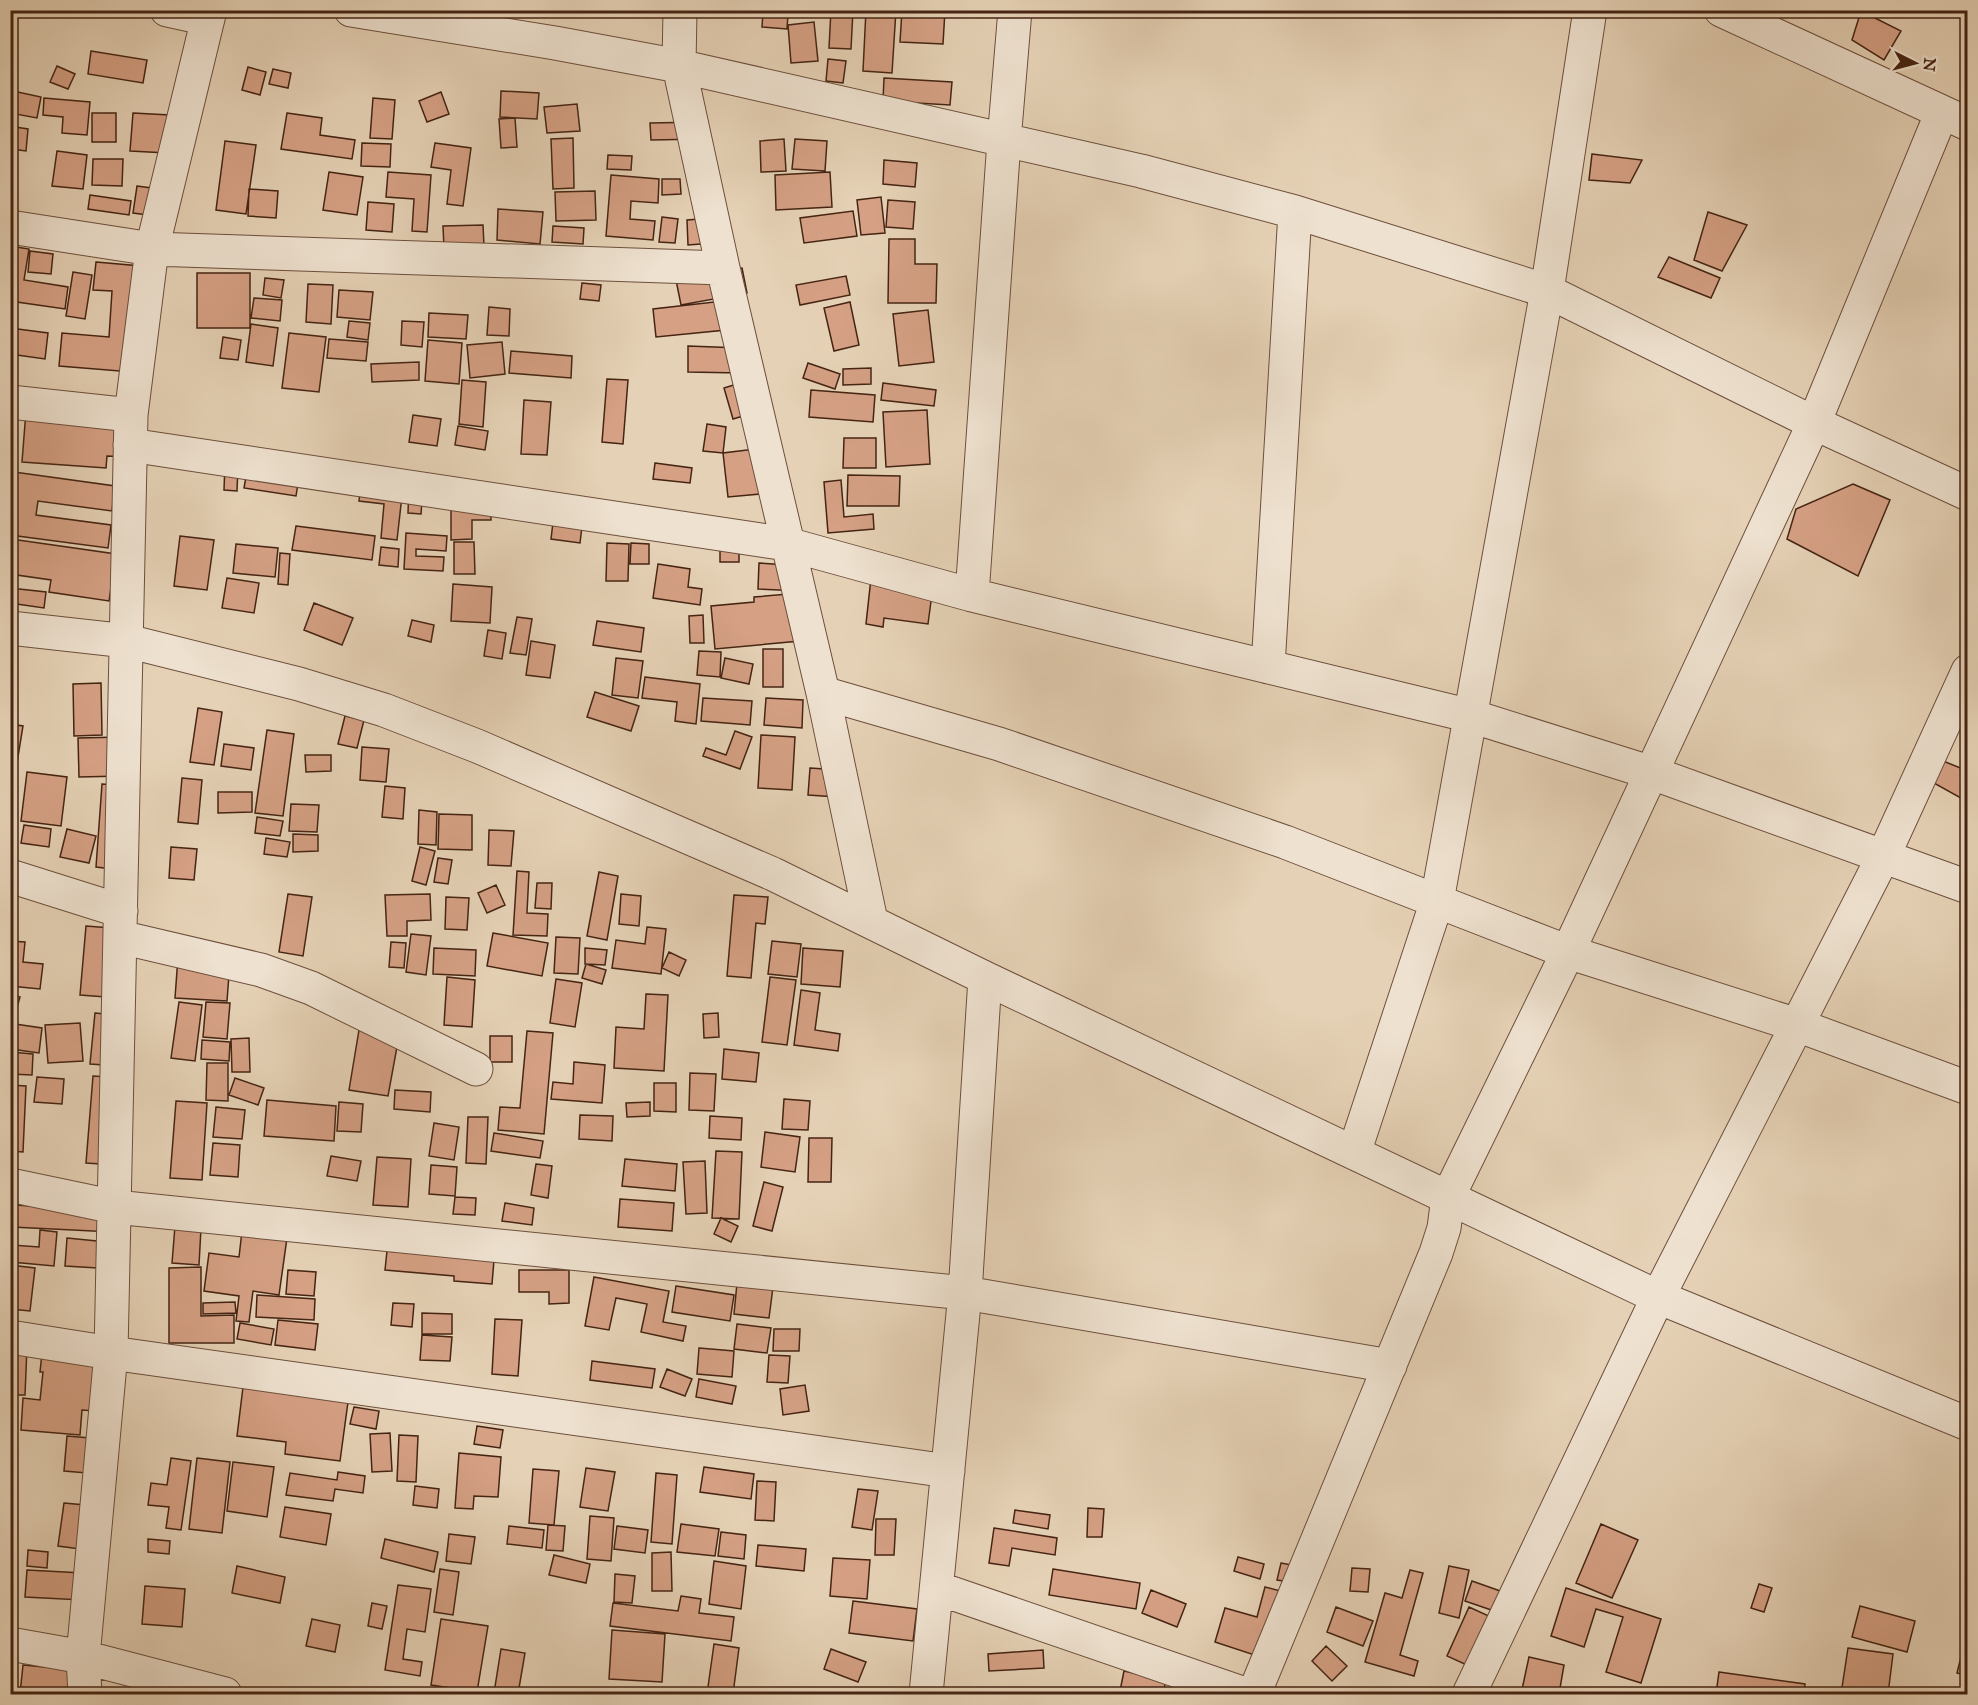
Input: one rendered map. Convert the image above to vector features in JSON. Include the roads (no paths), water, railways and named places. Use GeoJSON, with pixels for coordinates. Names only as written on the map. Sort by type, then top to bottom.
{"type":"FeatureCollection","features":[{"type":"Feature","properties":{"kind":"street"},"geometry":{"type":"LineString","coordinates":[[85,1695],[83,1657],[111,1353],[131,430],[152,249],[209,15],[168,10]]}},
{"type":"Feature","properties":{"kind":"street"},"geometry":{"type":"LineString","coordinates":[[351,10],[555,43],[679,66],[1140,171],[1295,212],[1547,291],[1814,423],[1968,494]]}},
{"type":"Feature","properties":{"kind":"street"},"geometry":{"type":"LineString","coordinates":[[680,10],[679,66],[723,268],[823,693],[871,921]]}},
{"type":"Feature","properties":{"kind":"street"},"geometry":{"type":"LineString","coordinates":[[972,595],[1015,10]]}},
{"type":"Feature","properties":{"kind":"street"},"geometry":{"type":"LineString","coordinates":[[1354,1153],[1437,901],[1547,291],[1590,10]]}},
{"type":"Feature","properties":{"kind":"street"},"geometry":{"type":"LineString","coordinates":[[1254,1695],[1436,1253],[1444,1228],[1448,1197],[1568,952],[1955,118],[1720,10]]}},
{"type":"Feature","properties":{"kind":"street"},"geometry":{"type":"LineString","coordinates":[[1268,667],[1295,212]]}},
{"type":"Feature","properties":{"kind":"street"},"geometry":{"type":"LineString","coordinates":[[10,227],[152,249],[723,268]]}},
{"type":"Feature","properties":{"kind":"street"},"geometry":{"type":"LineString","coordinates":[[10,402],[131,430],[787,544],[972,595],[1470,716],[1652,773],[1968,887]]}},
{"type":"Feature","properties":{"kind":"street"},"geometry":{"type":"LineString","coordinates":[[10,628],[127,641],[299,684],[384,710],[477,747],[740,860],[871,921],[986,978],[1658,1297],[1968,1424]]}},
{"type":"Feature","properties":{"kind":"street"},"geometry":{"type":"LineString","coordinates":[[1469,1695],[1658,1297],[1883,857],[1968,671]]}},
{"type":"Feature","properties":{"kind":"street"},"geometry":{"type":"LineString","coordinates":[[823,693],[999,744],[1285,842],[1568,952],[1797,1025],[1968,1088]]}},
{"type":"Feature","properties":{"kind":"street"},"geometry":{"type":"LineString","coordinates":[[10,876],[121,924],[311,988],[476,1069]]}},
{"type":"Feature","properties":{"kind":"street"},"geometry":{"type":"LineString","coordinates":[[926,1695],[966,1293],[986,978]]}},
{"type":"Feature","properties":{"kind":"street"},"geometry":{"type":"LineString","coordinates":[[10,1185],[115,1207],[966,1293],[1390,1366]]}},
{"type":"Feature","properties":{"kind":"street"},"geometry":{"type":"LineString","coordinates":[[10,1337],[948,1470]]}},
{"type":"Feature","properties":{"kind":"street"},"geometry":{"type":"LineString","coordinates":[[937,1588],[1245,1695]]}},
{"type":"Feature","properties":{"kind":"street"},"geometry":{"type":"LineString","coordinates":[[10,1644],[83,1657],[225,1695]]}}]}
